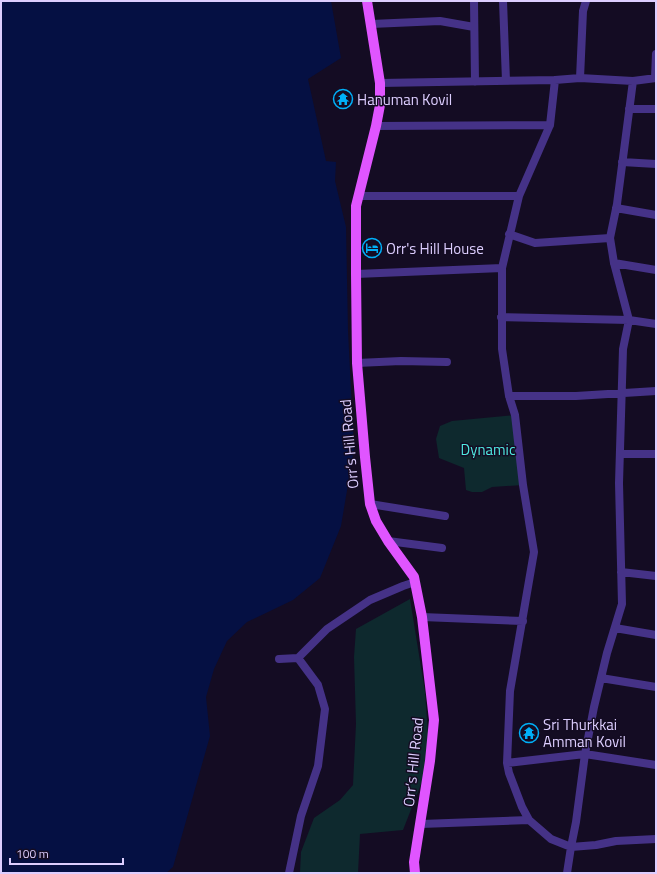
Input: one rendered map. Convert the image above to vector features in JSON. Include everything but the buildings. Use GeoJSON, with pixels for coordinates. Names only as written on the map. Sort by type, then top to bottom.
{"type":"FeatureCollection","features":[{"type":"Feature","properties":{"kind":"main road","name":"Orr’s Hill Road"},"geometry":{"type":"LineString","coordinates":[[367,1],[380,83],[380,105],[356,206],[357,363],[364,457],[370,504],[376,521],[416,582],[422,617],[434,720],[430,761],[414,862],[415,873]]}},
{"type":"Feature","properties":{"kind":"street"},"geometry":{"type":"LineString","coordinates":[[474,1],[475,82]]}},
{"type":"Feature","properties":{"kind":"street"},"geometry":{"type":"LineString","coordinates":[[503,1],[506,82]]}},
{"type":"Feature","properties":{"kind":"street"},"geometry":{"type":"LineString","coordinates":[[580,78],[583,11],[586,1]]}},
{"type":"Feature","properties":{"kind":"street"},"geometry":{"type":"LineString","coordinates":[[371,24],[440,21],[474,27]]}},
{"type":"Feature","properties":{"kind":"street"},"geometry":{"type":"LineString","coordinates":[[380,83],[506,82],[580,78],[633,80],[656,78],[656,54]]}},
{"type":"Feature","properties":{"kind":"street"},"geometry":{"type":"LineString","coordinates":[[555,80],[550,125],[519,196],[502,268],[502,349],[509,396],[515,415],[522,485],[534,552],[510,691],[507,763],[509,773],[522,807],[529,820],[551,839],[571,847],[596,845],[616,841],[656,839]]}},
{"type":"Feature","properties":{"kind":"street"},"geometry":{"type":"LineString","coordinates":[[567,873],[576,822],[585,754],[607,653],[622,604],[619,483],[623,349],[629,320],[614,263],[610,238],[616,208],[633,80]]}},
{"type":"Feature","properties":{"kind":"street"},"geometry":{"type":"LineString","coordinates":[[629,109],[656,109]]}},
{"type":"Feature","properties":{"kind":"street"},"geometry":{"type":"LineString","coordinates":[[376,126],[550,125]]}},
{"type":"Feature","properties":{"kind":"street"},"geometry":{"type":"LineString","coordinates":[[622,162],[656,164]]}},
{"type":"Feature","properties":{"kind":"street"},"geometry":{"type":"LineString","coordinates":[[359,196],[519,196]]}},
{"type":"Feature","properties":{"kind":"street"},"geometry":{"type":"LineString","coordinates":[[616,208],[656,215]]}},
{"type":"Feature","properties":{"kind":"street"},"geometry":{"type":"LineString","coordinates":[[509,234],[535,243],[610,238]]}},
{"type":"Feature","properties":{"kind":"street"},"geometry":{"type":"LineString","coordinates":[[614,263],[656,270]]}},
{"type":"Feature","properties":{"kind":"street"},"geometry":{"type":"LineString","coordinates":[[356,274],[502,268]]}},
{"type":"Feature","properties":{"kind":"street"},"geometry":{"type":"LineString","coordinates":[[501,316],[629,320],[656,324]]}},
{"type":"Feature","properties":{"kind":"street"},"geometry":{"type":"LineString","coordinates":[[357,363],[401,361],[447,362]]}},
{"type":"Feature","properties":{"kind":"street"},"geometry":{"type":"LineString","coordinates":[[509,396],[576,396],[656,391]]}},
{"type":"Feature","properties":{"kind":"street"},"geometry":{"type":"LineString","coordinates":[[620,454],[656,454]]}},
{"type":"Feature","properties":{"kind":"street"},"geometry":{"type":"LineString","coordinates":[[370,504],[445,516]]}},
{"type":"Feature","properties":{"kind":"street"},"geometry":{"type":"LineString","coordinates":[[388,541],[442,548]]}},
{"type":"Feature","properties":{"kind":"street"},"geometry":{"type":"LineString","coordinates":[[621,572],[656,576]]}},
{"type":"Feature","properties":{"kind":"street"},"geometry":{"type":"LineString","coordinates":[[279,659],[298,658],[327,629],[370,600],[416,582]]}},
{"type":"Feature","properties":{"kind":"street"},"geometry":{"type":"LineString","coordinates":[[422,617],[523,622]]}},
{"type":"Feature","properties":{"kind":"street"},"geometry":{"type":"LineString","coordinates":[[615,628],[656,635]]}},
{"type":"Feature","properties":{"kind":"street"},"geometry":{"type":"LineString","coordinates":[[289,873],[301,816],[318,766],[325,709],[318,685],[298,658]]}},
{"type":"Feature","properties":{"kind":"street"},"geometry":{"type":"LineString","coordinates":[[601,678],[656,687]]}},
{"type":"Feature","properties":{"kind":"street"},"geometry":{"type":"LineString","coordinates":[[507,763],[585,754],[656,765]]}},
{"type":"Feature","properties":{"kind":"street"},"geometry":{"type":"LineString","coordinates":[[421,824],[529,820]]}},
{"type":"Feature","properties":{"kind":"green space","name":"Dynamic"},"geometry":{"type":"Polygon","coordinates":[[[515,415],[523,485],[492,487],[482,492],[472,492],[466,490],[464,468],[439,458],[436,439],[440,426],[452,421],[515,415]]]}},
{"type":"Feature","properties":{"kind":"green space"},"geometry":{"type":"Polygon","coordinates":[[[410,599],[425,692],[430,761],[403,830],[360,834],[358,873],[300,873],[301,852],[314,818],[340,800],[353,785],[356,724],[354,657],[356,629],[410,599]]]}},
{"type":"Feature","properties":{"kind":"shaded area"},"geometry":{"type":"Polygon","coordinates":[[[1,1],[331,1],[341,58],[308,79],[326,161],[336,162],[335,181],[346,227],[348,331],[354,449],[341,526],[320,578],[293,600],[247,622],[227,641],[214,669],[206,697],[210,736],[173,867],[166,873],[1,873],[1,1]]]}},
{"type":"Feature","properties":{"kind":"place","name":"Hanuman Kovil"},"geometry":{"type":"Point","coordinates":[343,99]}},
{"type":"Feature","properties":{"kind":"place","name":"Orr's Hill House"},"geometry":{"type":"Point","coordinates":[372,248]}},
{"type":"Feature","properties":{"kind":"place","name":"Sri Thurkkai Amman Kovil"},"geometry":{"type":"Point","coordinates":[529,733]}}]}
